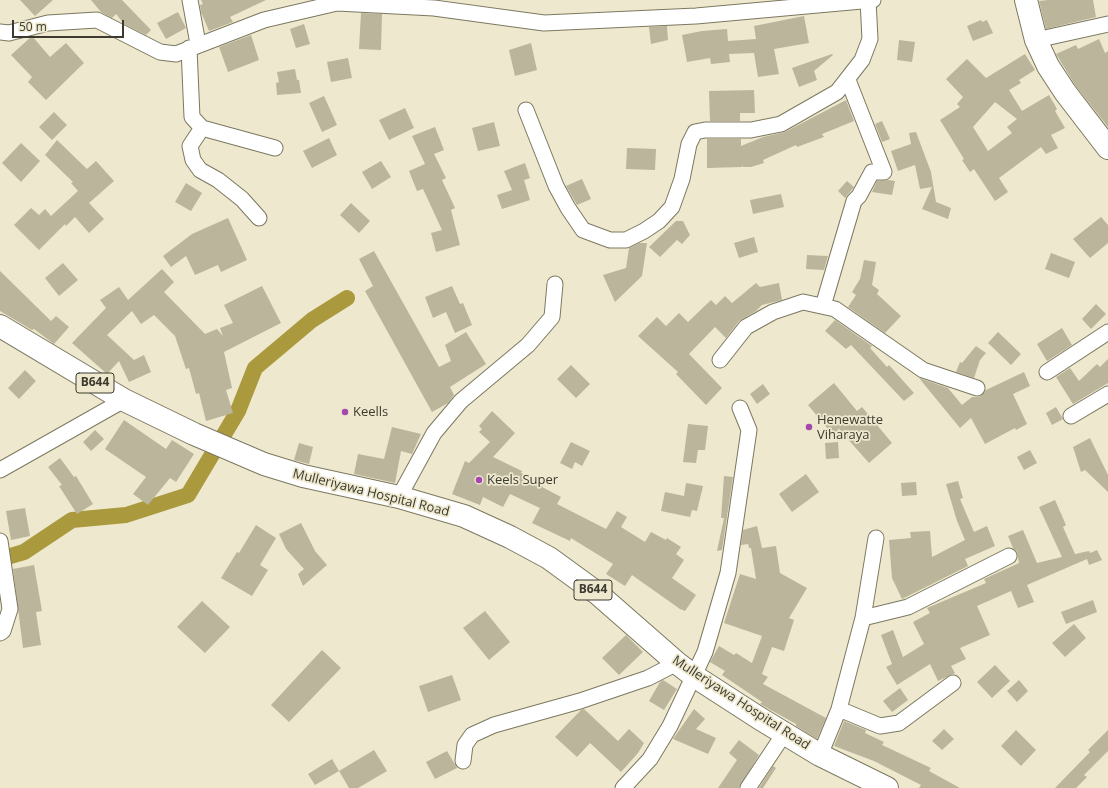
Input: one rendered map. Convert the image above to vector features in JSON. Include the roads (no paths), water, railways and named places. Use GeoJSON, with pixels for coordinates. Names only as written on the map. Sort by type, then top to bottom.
{"type":"FeatureCollection","features":[{"type":"Feature","properties":{"kind":"main road"},"geometry":{"type":"LineString","coordinates":[[1026,0],[1036,40],[1048,66],[1065,92],[1108,148]]}},
{"type":"Feature","properties":{"kind":"main road","name":"Mulleriyawa Hospital Road"},"geometry":{"type":"LineString","coordinates":[[0,326],[124,400],[194,434],[264,464],[303,476],[399,497],[464,516],[510,537],[549,558],[597,593],[694,676],[784,734],[820,755],[887,788]]}},
{"type":"Feature","properties":{"kind":"street"},"geometry":{"type":"LineString","coordinates":[[190,0],[193,46],[192,117],[202,128],[275,148]]}},
{"type":"Feature","properties":{"kind":"street"},"geometry":{"type":"LineString","coordinates":[[526,110],[556,186],[568,208],[583,230],[610,240],[626,240],[654,225],[672,207],[682,179],[690,144],[695,132],[705,130],[751,130],[781,124],[837,92],[848,80],[862,60],[870,39],[868,0]]}},
{"type":"Feature","properties":{"kind":"street"},"geometry":{"type":"LineString","coordinates":[[0,32],[8,33],[48,23],[97,20],[160,52],[176,54],[193,46],[264,20],[337,3],[434,8],[544,23],[696,16],[747,6],[873,0]]}},
{"type":"Feature","properties":{"kind":"street"},"geometry":{"type":"LineString","coordinates":[[1036,40],[1108,24]]}},
{"type":"Feature","properties":{"kind":"street"},"geometry":{"type":"LineString","coordinates":[[823,306],[854,201],[859,196],[872,172],[884,172],[848,80]]}},
{"type":"Feature","properties":{"kind":"street"},"geometry":{"type":"LineString","coordinates":[[202,128],[190,146],[193,160],[200,170],[218,180],[242,199],[258,218]]}},
{"type":"Feature","properties":{"kind":"street"},"geometry":{"type":"LineString","coordinates":[[399,497],[434,433],[461,401],[528,345],[552,317],[555,284]]}},
{"type":"Feature","properties":{"kind":"street"},"geometry":{"type":"LineString","coordinates":[[720,360],[746,327],[773,312],[802,302],[835,309],[923,370],[976,388]]}},
{"type":"Feature","properties":{"kind":"street"},"geometry":{"type":"LineString","coordinates":[[1046,372],[1108,332]]}},
{"type":"Feature","properties":{"kind":"street"},"geometry":{"type":"LineString","coordinates":[[1071,416],[1108,394]]}},
{"type":"Feature","properties":{"kind":"street"},"geometry":{"type":"LineString","coordinates":[[0,470],[124,400]]}},
{"type":"Feature","properties":{"kind":"street"},"geometry":{"type":"LineString","coordinates":[[623,788],[650,759],[670,726],[704,652],[728,573],[749,430],[740,408]]}},
{"type":"Feature","properties":{"kind":"street"},"geometry":{"type":"LineString","coordinates":[[820,755],[839,709],[863,618],[876,538]]}},
{"type":"Feature","properties":{"kind":"street"},"geometry":{"type":"LineString","coordinates":[[0,541],[10,609],[3,630],[0,633]]}},
{"type":"Feature","properties":{"kind":"street"},"geometry":{"type":"LineString","coordinates":[[863,618],[908,607],[1009,556]]}},
{"type":"Feature","properties":{"kind":"street"},"geometry":{"type":"LineString","coordinates":[[463,761],[466,745],[472,735],[494,725],[580,702],[648,678],[677,663]]}},
{"type":"Feature","properties":{"kind":"street"},"geometry":{"type":"LineString","coordinates":[[839,709],[880,726],[899,723],[953,683]]}},
{"type":"Feature","properties":{"kind":"street"},"geometry":{"type":"LineString","coordinates":[[748,788],[784,734]]}},
{"type":"Feature","properties":{"kind":"waterway"},"geometry":{"type":"LineString","coordinates":[[0,559],[24,552],[72,520],[126,515],[188,495],[238,411],[255,368],[312,320],[347,298]]}},
{"type":"Feature","properties":{"kind":"place","name":"Keells"},"geometry":{"type":"Point","coordinates":[345,412]}},
{"type":"Feature","properties":{"kind":"place","name":"Henewatte Viharaya"},"geometry":{"type":"Point","coordinates":[809,427]}},
{"type":"Feature","properties":{"kind":"place","name":"Keels Super"},"geometry":{"type":"Point","coordinates":[479,480]}}]}
